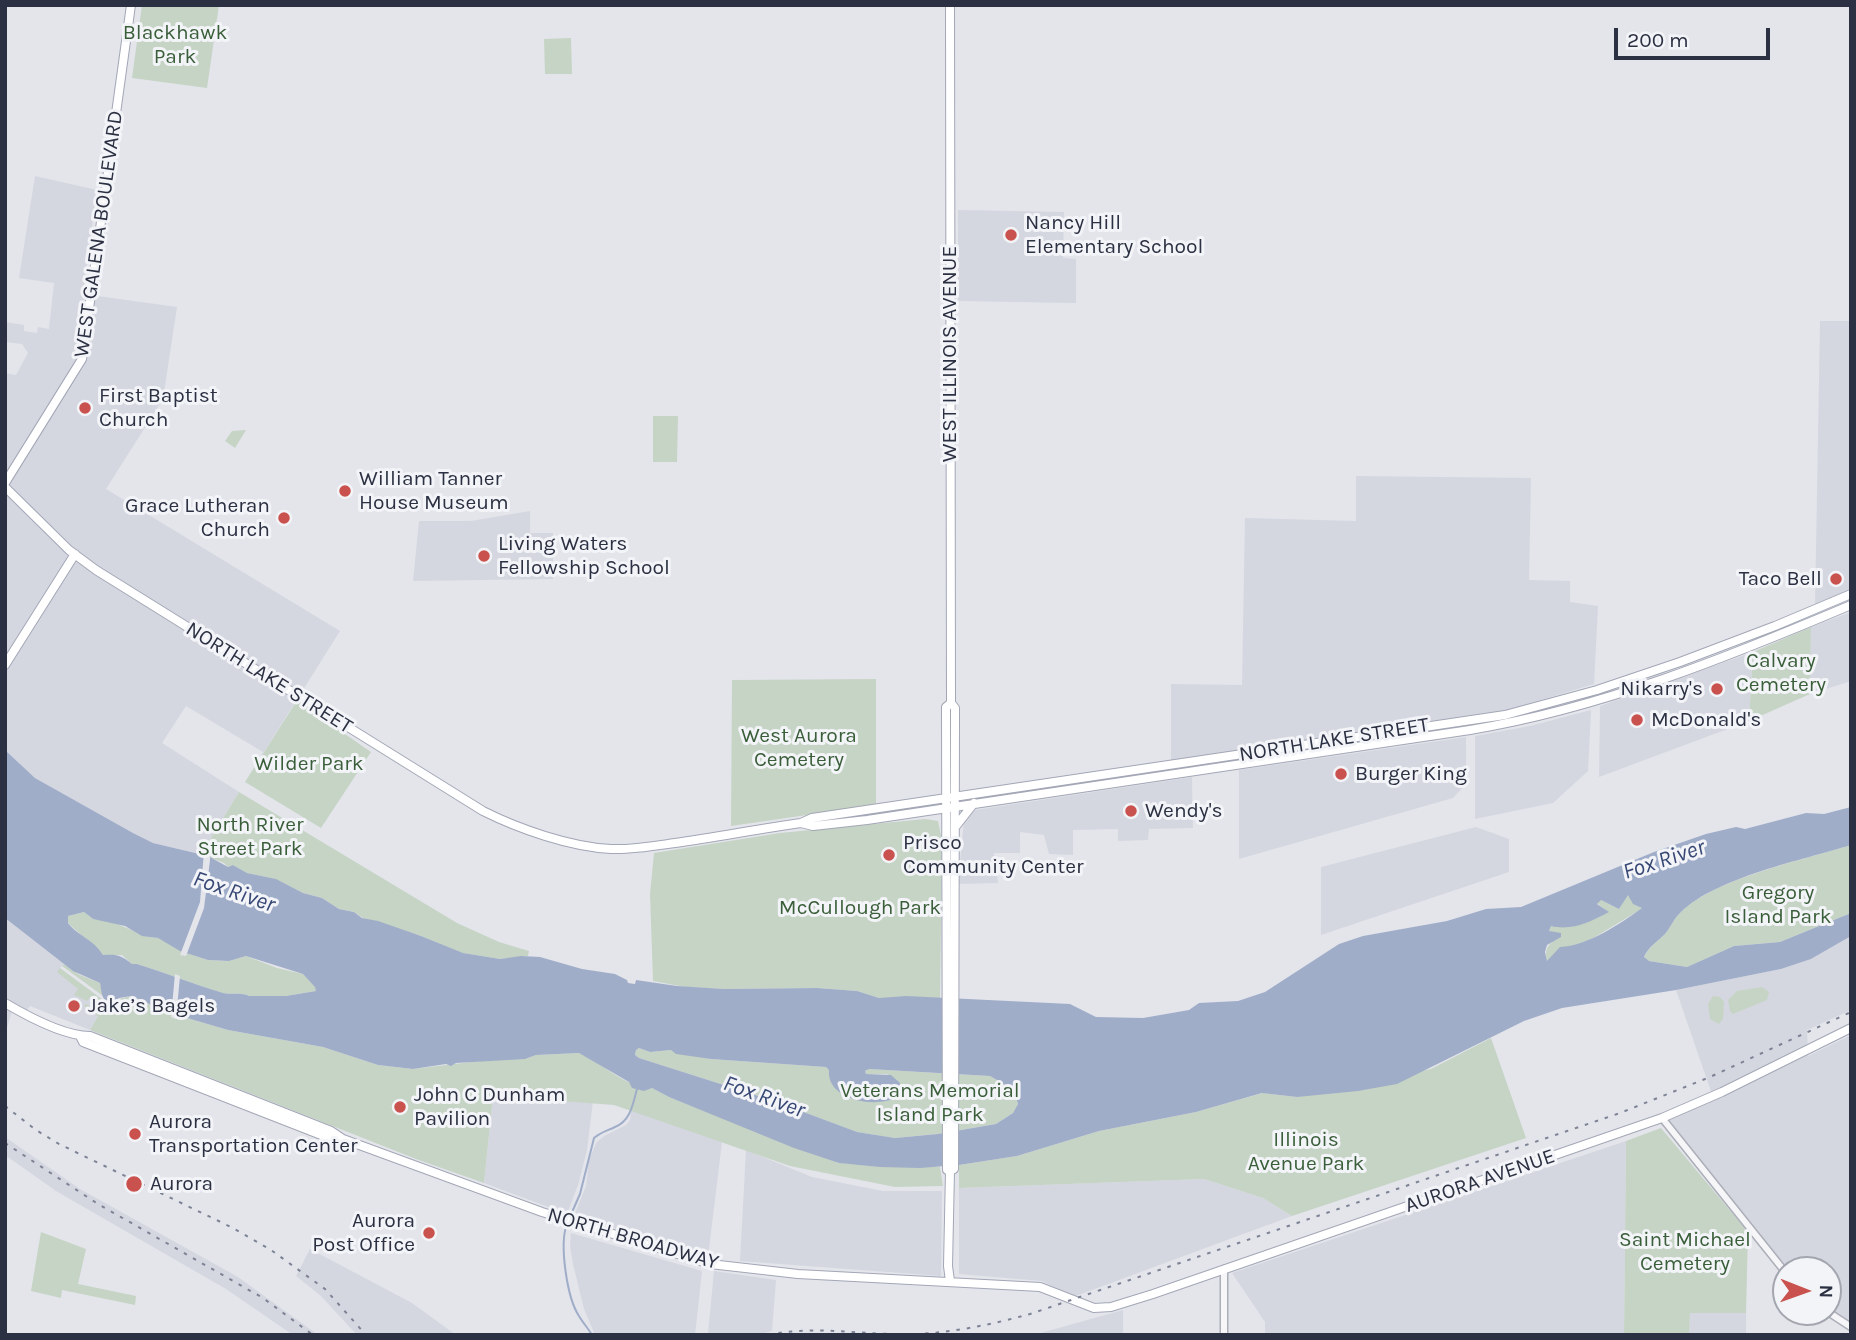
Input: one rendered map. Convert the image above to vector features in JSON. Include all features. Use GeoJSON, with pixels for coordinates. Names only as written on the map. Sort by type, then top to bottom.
{"type":"FeatureCollection","features":[{"type":"Feature","properties":{"kind":"main road","name":"WEST GALENA BOULEVARD"},"geometry":{"type":"LineString","coordinates":[[5,485],[82,359],[131,5]]}},
{"type":"Feature","properties":{"kind":"main road","name":"WEST ILLINOIS AVENUE"},"geometry":{"type":"LineString","coordinates":[[950,5],[951,703],[955,708],[955,795],[950,807],[951,993]]}},
{"type":"Feature","properties":{"kind":"main road","name":"NORTH LAKE STREET"},"geometry":{"type":"LineString","coordinates":[[5,485],[75,554],[121,586],[464,799],[519,827],[583,845],[621,849],[802,823],[812,818],[955,795],[1505,715],[1597,690],[1680,662],[1851,594]]}},
{"type":"Feature","properties":{"kind":"main road"},"geometry":{"type":"LineString","coordinates":[[5,664],[75,554]]}},
{"type":"Feature","properties":{"kind":"main road","name":"NORTH LAKE STREET"},"geometry":{"type":"LineString","coordinates":[[802,823],[813,826],[839,824],[1307,755],[1536,718],[1725,657],[1851,605]]}},
{"type":"Feature","properties":{"kind":"main road","name":"WEST ILLINOIS AVENUE"},"geometry":{"type":"LineString","coordinates":[[950,1281],[950,1171],[954,1168],[950,1088],[955,828],[945,797],[946,707],[951,703]]}},
{"type":"Feature","properties":{"kind":"main road"},"geometry":{"type":"LineString","coordinates":[[955,828],[965,812],[975,803]]}},
{"type":"Feature","properties":{"kind":"main road","name":"NORTH BROADWAY"},"geometry":{"type":"LineString","coordinates":[[5,1003],[30,1017],[80,1036],[83,1042],[329,1138],[343,1139],[572,1223],[710,1264],[805,1274],[1046,1287],[1080,1304],[1100,1308]]}},
{"type":"Feature","properties":{"kind":"main road","name":"AURORA AVENUE"},"geometry":{"type":"LineString","coordinates":[[1100,1308],[1153,1294],[1662,1118],[1722,1092],[1851,1028]]}},
{"type":"Feature","properties":{"kind":"street"},"geometry":{"type":"LineString","coordinates":[[1662,1118],[1772,1256]]}},
{"type":"Feature","properties":{"kind":"street"},"geometry":{"type":"LineString","coordinates":[[1224,1269],[1224,1335]]}},
{"type":"Feature","properties":{"kind":"shaded area"},"geometry":{"type":"Polygon","coordinates":[[[35,176],[97,190],[83,294],[177,307],[163,399],[106,489],[340,631],[245,782],[263,752],[186,706],[162,743],[239,792],[201,854],[153,843],[133,833],[35,778],[5,750],[5,373],[16,375],[28,353],[22,344],[5,342],[5,322],[24,325],[24,331],[37,333],[38,327],[49,329],[54,283],[19,278],[35,176]]]}},
{"type":"Feature","properties":{"kind":"shaded area","name":"Nancy Hill Elementary School"},"geometry":{"type":"Polygon","coordinates":[[[958,210],[1064,212],[1063,258],[1076,259],[1076,303],[958,301],[958,210]]]}},
{"type":"Feature","properties":{"kind":"shaded area"},"geometry":{"type":"Polygon","coordinates":[[[1820,321],[1851,321],[1851,590],[1815,606],[1820,321]]]}},
{"type":"Feature","properties":{"kind":"shaded area"},"geometry":{"type":"Polygon","coordinates":[[[1356,476],[1531,478],[1529,580],[1570,581],[1570,602],[1598,606],[1594,684],[1492,715],[1171,764],[1171,684],[1242,685],[1245,518],[1356,521],[1356,476]]]}},
{"type":"Feature","properties":{"kind":"shaded area","name":"Living Waters Fellowship School"},"geometry":{"type":"Polygon","coordinates":[[[530,511],[530,533],[553,533],[553,579],[413,581],[419,521],[471,521],[530,511]]]}},
{"type":"Feature","properties":{"kind":"shaded area"},"geometry":{"type":"Polygon","coordinates":[[[1851,612],[1851,681],[1810,694],[1811,627],[1851,612]]]}},
{"type":"Feature","properties":{"kind":"shaded area"},"geometry":{"type":"Polygon","coordinates":[[[1753,652],[1749,721],[1599,777],[1600,706],[1753,652]]]}},
{"type":"Feature","properties":{"kind":"shaded area"},"geometry":{"type":"Polygon","coordinates":[[[1591,710],[1588,771],[1553,803],[1475,819],[1475,736],[1530,726],[1591,710]]]}},
{"type":"Feature","properties":{"kind":"shaded area"},"geometry":{"type":"Polygon","coordinates":[[[1466,737],[1466,784],[1453,798],[1239,859],[1239,770],[1466,737]]]}},
{"type":"Feature","properties":{"kind":"shaded area"},"geometry":{"type":"Polygon","coordinates":[[[1192,777],[1193,828],[1149,829],[1148,840],[1118,841],[1118,829],[1073,830],[1073,855],[1049,854],[1044,835],[1020,832],[1020,853],[994,853],[998,883],[958,884],[964,820],[975,810],[1192,777]]]}},
{"type":"Feature","properties":{"kind":"shaded area"},"geometry":{"type":"Polygon","coordinates":[[[1476,827],[1509,839],[1509,872],[1321,935],[1321,867],[1476,827]]]}},
{"type":"Feature","properties":{"kind":"shaded area"},"geometry":{"type":"Polygon","coordinates":[[[5,918],[64,964],[60,968],[63,972],[106,1002],[90,1030],[30,1006],[25,1013],[13,1008],[5,1034],[5,918]]]}},
{"type":"Feature","properties":{"kind":"shaded area"},"geometry":{"type":"Polygon","coordinates":[[[1851,936],[1851,1010],[1807,1030],[1808,1056],[1851,1035],[1851,1322],[1842,1317],[1842,1256],[1776,1256],[1665,1121],[1714,1100],[1676,990],[1781,969],[1811,959],[1851,936]]]}},
{"type":"Feature","properties":{"kind":"shaded area"},"geometry":{"type":"Polygon","coordinates":[[[493,1096],[593,1101],[587,1150],[567,1214],[484,1183],[493,1096]]]}},
{"type":"Feature","properties":{"kind":"shaded area"},"geometry":{"type":"Polygon","coordinates":[[[631,1110],[722,1142],[708,1257],[574,1216],[586,1186],[589,1160],[596,1143],[626,1125],[630,1120],[631,1110]]]}},
{"type":"Feature","properties":{"kind":"shaded area"},"geometry":{"type":"Polygon","coordinates":[[[5,1137],[80,1189],[238,1277],[318,1335],[293,1335],[226,1289],[56,1191],[5,1155],[5,1137]]]}},
{"type":"Feature","properties":{"kind":"shaded area"},"geometry":{"type":"Polygon","coordinates":[[[1626,1141],[1624,1335],[1265,1335],[1265,1322],[1232,1273],[1626,1141]]]}},
{"type":"Feature","properties":{"kind":"shaded area"},"geometry":{"type":"Polygon","coordinates":[[[746,1150],[812,1177],[883,1191],[942,1191],[941,1276],[740,1261],[746,1150]]]}},
{"type":"Feature","properties":{"kind":"shaded area"},"geometry":{"type":"Polygon","coordinates":[[[1204,1179],[1263,1198],[1292,1216],[1073,1297],[1042,1281],[959,1274],[959,1188],[1204,1179]]]}},
{"type":"Feature","properties":{"kind":"shaded area"},"geometry":{"type":"Polygon","coordinates":[[[571,1233],[702,1271],[695,1335],[595,1335],[584,1309],[573,1264],[571,1233]]]}},
{"type":"Feature","properties":{"kind":"shaded area"},"geometry":{"type":"Polygon","coordinates":[[[310,1249],[412,1303],[456,1335],[357,1335],[321,1296],[296,1276],[310,1249]]]}},
{"type":"Feature","properties":{"kind":"shaded area"},"geometry":{"type":"Polygon","coordinates":[[[714,1271],[776,1280],[772,1331],[757,1335],[708,1334],[714,1271]]]}},
{"type":"Feature","properties":{"kind":"shaded area"},"geometry":{"type":"Polygon","coordinates":[[[1123,1310],[1123,1335],[1037,1335],[1037,1334],[1123,1310]]]}},
{"type":"Feature","properties":{"kind":"shaded area"},"geometry":{"type":"Polygon","coordinates":[[[1690,1312],[1746,1313],[1746,1335],[1689,1335],[1690,1312]]]}},
{"type":"Feature","properties":{"kind":"green space","name":"Blackhawk Park"},"geometry":{"type":"Polygon","coordinates":[[[142,5],[219,5],[207,88],[132,78],[142,5]]]}},
{"type":"Feature","properties":{"kind":"green space"},"geometry":{"type":"Polygon","coordinates":[[[571,38],[572,74],[545,74],[544,39],[571,38]]]}},
{"type":"Feature","properties":{"kind":"green space"},"geometry":{"type":"Polygon","coordinates":[[[653,416],[678,416],[677,462],[653,462],[653,416]]]}},
{"type":"Feature","properties":{"kind":"green space"},"geometry":{"type":"Polygon","coordinates":[[[246,430],[235,448],[225,441],[232,431],[246,430]]]}},
{"type":"Feature","properties":{"kind":"green space","name":"Calvary Cemetery"},"geometry":{"type":"Polygon","coordinates":[[[1811,627],[1810,694],[1749,721],[1753,652],[1811,627]]]}},
{"type":"Feature","properties":{"kind":"green space","name":"West Aurora Cemetery"},"geometry":{"type":"Polygon","coordinates":[[[876,679],[876,805],[731,826],[732,680],[876,679]]]}},
{"type":"Feature","properties":{"kind":"green space","name":"Wilder Park"},"geometry":{"type":"Polygon","coordinates":[[[296,702],[371,752],[321,828],[245,782],[296,702]]]}},
{"type":"Feature","properties":{"kind":"green space"},"geometry":{"type":"Polygon","coordinates":[[[1282,752],[1228,764],[1138,776],[1186,766],[1282,752]]]}},
{"type":"Feature","properties":{"kind":"green space","name":"North River Street Park"},"geometry":{"type":"Polygon","coordinates":[[[239,792],[457,923],[499,942],[529,951],[528,956],[500,959],[462,953],[421,936],[363,918],[354,912],[339,909],[322,898],[303,893],[275,879],[247,873],[233,865],[228,867],[201,854],[239,792]]]}},
{"type":"Feature","properties":{"kind":"green space","name":"McCullough Park"},"geometry":{"type":"Polygon","coordinates":[[[925,819],[938,821],[942,840],[940,999],[879,998],[857,991],[817,988],[685,987],[653,981],[650,894],[654,853],[780,833],[925,819]]]}},
{"type":"Feature","properties":{"kind":"green space","name":"Gregory Island Park"},"geometry":{"type":"Polygon","coordinates":[[[1851,845],[1851,913],[1780,942],[1734,946],[1687,967],[1644,958],[1681,912],[1716,889],[1761,871],[1851,845]]]}},
{"type":"Feature","properties":{"kind":"green space"},"geometry":{"type":"Polygon","coordinates":[[[1628,894],[1643,908],[1547,962],[1547,949],[1556,939],[1549,931],[1551,926],[1581,923],[1601,916],[1608,912],[1597,903],[1601,900],[1619,909],[1628,894]]]}},
{"type":"Feature","properties":{"kind":"green space"},"geometry":{"type":"Polygon","coordinates":[[[84,912],[93,919],[110,921],[146,936],[158,938],[208,960],[229,961],[246,956],[277,968],[303,974],[316,987],[316,991],[286,996],[222,993],[132,964],[122,955],[103,955],[68,922],[68,916],[84,912]]]}},
{"type":"Feature","properties":{"kind":"green space"},"geometry":{"type":"Polygon","coordinates":[[[64,964],[80,975],[100,983],[103,996],[62,966],[64,964]]]}},
{"type":"Feature","properties":{"kind":"green space"},"geometry":{"type":"Polygon","coordinates":[[[60,968],[106,1002],[131,996],[170,1013],[228,1030],[323,1047],[378,1065],[413,1069],[496,1059],[525,1059],[536,1055],[579,1053],[637,1086],[652,1088],[839,1163],[940,1167],[943,1186],[895,1187],[790,1166],[614,1105],[493,1096],[484,1183],[416,1159],[90,1030],[98,1016],[84,1006],[86,1004],[97,1010],[101,1003],[91,996],[87,1001],[74,995],[78,989],[57,972],[60,968]]]}},
{"type":"Feature","properties":{"kind":"green space"},"geometry":{"type":"Polygon","coordinates":[[[1762,987],[1769,992],[1767,1000],[1733,1014],[1730,1011],[1728,1000],[1737,991],[1762,987]]]}},
{"type":"Feature","properties":{"kind":"green space"},"geometry":{"type":"Polygon","coordinates":[[[1713,996],[1720,997],[1724,1002],[1723,1019],[1719,1024],[1710,1019],[1708,1004],[1713,996]]]}},
{"type":"Feature","properties":{"kind":"green space","name":"Illinois Avenue Park"},"geometry":{"type":"Polygon","coordinates":[[[1491,1038],[1526,1138],[1292,1216],[1263,1198],[1204,1179],[959,1188],[959,1165],[1017,1156],[1099,1131],[1196,1112],[1263,1093],[1297,1097],[1431,1069],[1491,1038]]]}},
{"type":"Feature","properties":{"kind":"green space","name":"Veterans Memorial Island Park"},"geometry":{"type":"Polygon","coordinates":[[[639,1048],[650,1052],[671,1050],[711,1059],[826,1067],[829,1070],[894,1078],[887,1074],[866,1074],[865,1071],[869,1069],[990,1076],[1012,1091],[1018,1104],[1013,1113],[996,1124],[895,1138],[856,1132],[774,1101],[639,1058],[635,1055],[639,1048]]]}},
{"type":"Feature","properties":{"kind":"green space","name":"Saint Michael Cemetery"},"geometry":{"type":"Polygon","coordinates":[[[1661,1128],[1748,1232],[1746,1313],[1690,1313],[1689,1335],[1624,1335],[1626,1141],[1661,1128]]]}},
{"type":"Feature","properties":{"kind":"green space"},"geometry":{"type":"Polygon","coordinates":[[[41,1232],[86,1249],[78,1284],[136,1296],[135,1305],[62,1290],[61,1298],[31,1291],[41,1232]]]}},
{"type":"Feature","properties":{"kind":"water","name":"Fox River"},"geometry":{"type":"Polygon","coordinates":[[[5,750],[35,778],[153,843],[208,856],[228,867],[233,865],[247,873],[276,879],[303,893],[322,898],[339,909],[354,912],[362,918],[378,921],[463,953],[500,959],[540,957],[582,969],[615,974],[628,983],[635,984],[636,980],[724,989],[817,988],[857,991],[879,998],[906,996],[1070,1004],[1096,1017],[1143,1018],[1189,1010],[1199,1003],[1238,1001],[1265,992],[1339,944],[1363,936],[1447,921],[1486,909],[1521,907],[1654,852],[1706,834],[1736,827],[1745,829],[1806,813],[1824,814],[1851,807],[1851,845],[1762,871],[1716,889],[1681,912],[1644,957],[1649,961],[1687,967],[1734,946],[1780,942],[1851,913],[1851,936],[1811,959],[1781,969],[1676,990],[1562,1008],[1524,1021],[1397,1084],[1297,1097],[1262,1093],[1196,1112],[1099,1131],[1017,1156],[920,1168],[839,1163],[794,1148],[652,1088],[644,1091],[632,1088],[629,1082],[579,1053],[536,1055],[525,1059],[456,1063],[451,1066],[446,1064],[413,1069],[378,1065],[323,1047],[228,1030],[170,1013],[131,996],[108,1002],[104,998],[100,983],[73,971],[5,918],[5,750]],[[1628,895],[1619,909],[1601,900],[1597,904],[1609,912],[1588,922],[1566,927],[1551,926],[1549,931],[1561,933],[1561,937],[1547,945],[1547,961],[1560,947],[1592,938],[1642,908],[1633,904],[1628,895]],[[84,912],[68,916],[68,923],[103,955],[119,956],[132,964],[223,993],[286,996],[316,991],[303,974],[246,956],[229,961],[208,960],[180,951],[158,938],[142,936],[125,926],[93,919],[84,912]],[[636,1050],[635,1055],[639,1058],[774,1101],[857,1132],[895,1138],[996,1124],[1013,1113],[1018,1104],[1012,1091],[990,1076],[869,1069],[865,1071],[866,1074],[891,1075],[900,1083],[897,1097],[888,1101],[865,1102],[835,1089],[826,1067],[711,1059],[676,1054],[671,1050],[636,1050]]]}},
{"type":"Feature","properties":{"kind":"pier"},"geometry":{"type":"Polygon","coordinates":[[[204,851],[210,853],[210,860],[204,908],[186,956],[180,955],[200,902],[204,851]]]}},
{"type":"Feature","properties":{"kind":"pier"},"geometry":{"type":"Polygon","coordinates":[[[175,974],[180,976],[176,1019],[171,1017],[175,974]]]}},
{"type":"Feature","properties":{"kind":"waterway"},"geometry":{"type":"LineString","coordinates":[[569,1219],[580,1194],[594,1138],[625,1120],[631,1111],[637,1089]]}},
{"type":"Feature","properties":{"kind":"waterway"},"geometry":{"type":"LineString","coordinates":[[567,1224],[564,1257],[568,1284],[575,1308],[592,1335]]}},
{"type":"Feature","properties":{"kind":"railway"},"geometry":{"type":"LineString","coordinates":[[768,1335],[814,1330],[892,1334],[944,1332],[1030,1314],[1620,1113],[1710,1077],[1851,1012]]}},
{"type":"Feature","properties":{"kind":"railway"},"geometry":{"type":"LineString","coordinates":[[5,1106],[59,1144],[231,1227],[271,1250],[325,1289],[366,1335]]}},
{"type":"Feature","properties":{"kind":"railway"},"geometry":{"type":"LineString","coordinates":[[5,1143],[98,1204],[263,1298],[313,1335]]}},
{"type":"Feature","properties":{"kind":"place","name":"Nancy Hill Elementary School"},"geometry":{"type":"Point","coordinates":[1011,235]}},
{"type":"Feature","properties":{"kind":"place","name":"First Baptist Church"},"geometry":{"type":"Point","coordinates":[85,408]}},
{"type":"Feature","properties":{"kind":"place","name":"William Tanner House Museum"},"geometry":{"type":"Point","coordinates":[345,491]}},
{"type":"Feature","properties":{"kind":"place","name":"Grace Lutheran Church"},"geometry":{"type":"Point","coordinates":[284,518]}},
{"type":"Feature","properties":{"kind":"place","name":"Living Waters Fellowship School"},"geometry":{"type":"Point","coordinates":[484,556]}},
{"type":"Feature","properties":{"kind":"place","name":"Taco Bell"},"geometry":{"type":"Point","coordinates":[1836,579]}},
{"type":"Feature","properties":{"kind":"place","name":"Nikarry's"},"geometry":{"type":"Point","coordinates":[1717,689]}},
{"type":"Feature","properties":{"kind":"place","name":"McDonald's"},"geometry":{"type":"Point","coordinates":[1637,720]}},
{"type":"Feature","properties":{"kind":"place","name":"Burger King"},"geometry":{"type":"Point","coordinates":[1341,774]}},
{"type":"Feature","properties":{"kind":"place","name":"Wendy's"},"geometry":{"type":"Point","coordinates":[1131,811]}},
{"type":"Feature","properties":{"kind":"place","name":"Prisco Community Center"},"geometry":{"type":"Point","coordinates":[889,855]}},
{"type":"Feature","properties":{"kind":"place","name":"Jake’s Bagels"},"geometry":{"type":"Point","coordinates":[74,1006]}},
{"type":"Feature","properties":{"kind":"place","name":"John C Dunham Pavilion"},"geometry":{"type":"Point","coordinates":[400,1107]}},
{"type":"Feature","properties":{"kind":"place","name":"Aurora Transportation Center"},"geometry":{"type":"Point","coordinates":[135,1134]}},
{"type":"Feature","properties":{"kind":"place","name":"Aurora"},"geometry":{"type":"Point","coordinates":[134,1184]}},
{"type":"Feature","properties":{"kind":"place","name":"Aurora Post Office"},"geometry":{"type":"Point","coordinates":[429,1233]}}]}
